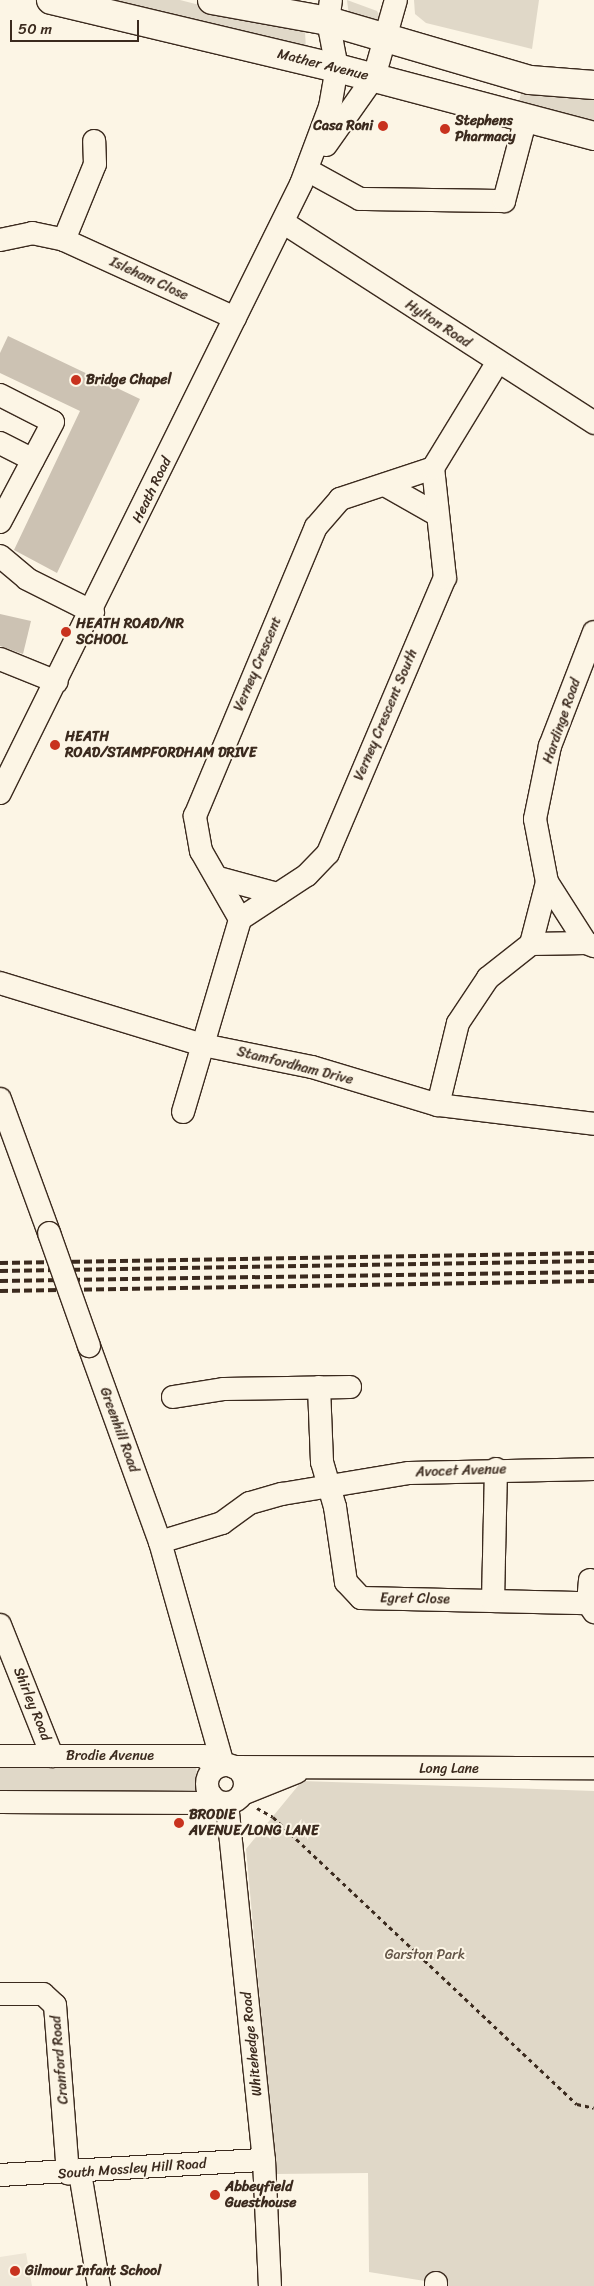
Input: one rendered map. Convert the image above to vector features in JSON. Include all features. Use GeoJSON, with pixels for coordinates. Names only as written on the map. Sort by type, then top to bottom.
{"type":"FeatureCollection","features":[{"type":"Feature","properties":{"kind":"main road","name":"Mather Avenue"},"geometry":{"type":"LineString","coordinates":[[51,0],[374,77],[594,136]]}},
{"type":"Feature","properties":{"kind":"main road"},"geometry":{"type":"LineString","coordinates":[[212,0],[329,11],[388,40],[530,80],[594,85]]}},
{"type":"Feature","properties":{"kind":"street","name":"Heath Road"},"geometry":{"type":"LineString","coordinates":[[305,178],[374,77],[388,40],[396,0]]}},
{"type":"Feature","properties":{"kind":"street","name":"Heath Road"},"geometry":{"type":"LineString","coordinates":[[0,793],[92,612],[305,178],[330,107],[337,68],[329,11]]}},
{"type":"Feature","properties":{"kind":"street"},"geometry":{"type":"LineString","coordinates":[[305,178],[360,199],[504,201],[526,118]]}},
{"type":"Feature","properties":{"kind":"street"},"geometry":{"type":"LineString","coordinates":[[64,240],[95,164],[94,141]]}},
{"type":"Feature","properties":{"kind":"street","name":"Hylton Road"},"geometry":{"type":"LineString","coordinates":[[284,223],[497,363],[594,423]]}},
{"type":"Feature","properties":{"kind":"street","name":"Isleham Close"},"geometry":{"type":"LineString","coordinates":[[0,240],[32,233],[64,240],[235,318]]}},
{"type":"Feature","properties":{"kind":"street"},"geometry":{"type":"LineString","coordinates":[[432,468],[497,363]]}},
{"type":"Feature","properties":{"kind":"street"},"geometry":{"type":"LineString","coordinates":[[0,395],[53,422],[33,460],[7,490],[0,522]]}},
{"type":"Feature","properties":{"kind":"street"},"geometry":{"type":"LineString","coordinates":[[0,442],[33,460]]}},
{"type":"Feature","properties":{"kind":"street","name":"Verney Crescent"},"geometry":{"type":"LineString","coordinates":[[240,919],[219,878],[201,851],[195,816],[312,536],[340,499],[432,468]]}},
{"type":"Feature","properties":{"kind":"street","name":"Verney Crescent South"},"geometry":{"type":"LineString","coordinates":[[240,919],[308,875],[328,853],[445,578],[432,468]]}},
{"type":"Feature","properties":{"kind":"street"},"geometry":{"type":"LineString","coordinates":[[385,485],[436,514]]}},
{"type":"Feature","properties":{"kind":"street"},"geometry":{"type":"LineString","coordinates":[[0,556],[27,579],[92,612]]}},
{"type":"Feature","properties":{"kind":"street","name":"Hardinge Road"},"geometry":{"type":"LineString","coordinates":[[530,944],[548,882],[534,819],[550,746],[594,632]]}},
{"type":"Feature","properties":{"kind":"street"},"geometry":{"type":"LineString","coordinates":[[0,659],[57,682]]}},
{"type":"Feature","properties":{"kind":"street"},"geometry":{"type":"LineString","coordinates":[[219,878],[278,894]]}},
{"type":"Feature","properties":{"kind":"street"},"geometry":{"type":"LineString","coordinates":[[548,882],[590,944]]}},
{"type":"Feature","properties":{"kind":"street"},"geometry":{"type":"LineString","coordinates":[[183,1112],[240,919]]}},
{"type":"Feature","properties":{"kind":"street"},"geometry":{"type":"LineString","coordinates":[[438,1106],[458,1023],[488,978],[530,944],[590,944]]}},
{"type":"Feature","properties":{"kind":"street","name":"Stamfordham Drive"},"geometry":{"type":"LineString","coordinates":[[0,983],[203,1045],[312,1067],[438,1106],[594,1124]]}},
{"type":"Feature","properties":{"kind":"street","name":"Greenhill Road"},"geometry":{"type":"LineString","coordinates":[[0,1099],[160,1542],[225,1766],[245,1782],[230,1798]]}},
{"type":"Feature","properties":{"kind":"street"},"geometry":{"type":"LineString","coordinates":[[318,1387],[322,1462],[330,1487]]}},
{"type":"Feature","properties":{"kind":"street"},"geometry":{"type":"LineString","coordinates":[[172,1397],[224,1389],[350,1387]]}},
{"type":"Feature","properties":{"kind":"street"},"geometry":{"type":"LineString","coordinates":[[493,1601],[496,1468]]}},
{"type":"Feature","properties":{"kind":"street","name":"Avocet Avenue"},"geometry":{"type":"LineString","coordinates":[[160,1542],[222,1523],[250,1503],[330,1487],[409,1474],[496,1468],[594,1468]]}},
{"type":"Feature","properties":{"kind":"street","name":"Egret Close"},"geometry":{"type":"LineString","coordinates":[[330,1487],[346,1582],[360,1598],[493,1601],[591,1608]]}},
{"type":"Feature","properties":{"kind":"street"},"geometry":{"type":"LineString","coordinates":[[590,1580],[591,1608]]}},
{"type":"Feature","properties":{"kind":"street","name":"Shirley Road"},"geometry":{"type":"LineString","coordinates":[[0,1624],[52,1756]]}},
{"type":"Feature","properties":{"kind":"street","name":"Brodie Avenue"},"geometry":{"type":"LineString","coordinates":[[0,1756],[203,1756],[225,1766]]}},
{"type":"Feature","properties":{"kind":"street"},"geometry":{"type":"LineString","coordinates":[[225,1766],[208,1777],[230,1798]]}},
{"type":"Feature","properties":{"kind":"street","name":"Long Lane"},"geometry":{"type":"LineString","coordinates":[[225,1766],[305,1769],[594,1768]]}},
{"type":"Feature","properties":{"kind":"street","name":"Long Lane"},"geometry":{"type":"LineString","coordinates":[[230,1798],[305,1769]]}},
{"type":"Feature","properties":{"kind":"street"},"geometry":{"type":"LineString","coordinates":[[0,1802],[203,1803],[230,1798]]}},
{"type":"Feature","properties":{"kind":"street","name":"Whitehedge Road"},"geometry":{"type":"LineString","coordinates":[[230,1798],[264,2160],[270,2286]]}},
{"type":"Feature","properties":{"kind":"street","name":"Cranford Road"},"geometry":{"type":"LineString","coordinates":[[0,1994],[43,1994],[55,2005],[74,2173],[99,2286]]}},
{"type":"Feature","properties":{"kind":"street","name":"South Mossley Hill Road"},"geometry":{"type":"LineString","coordinates":[[0,2175],[74,2173],[264,2160]]}},
{"type":"Feature","properties":{"kind":"path"},"geometry":{"type":"LineString","coordinates":[[230,1798],[274,1817],[577,2104],[594,2108]]}},
{"type":"Feature","properties":{"kind":"shaded area","name":"Gilmour Infant School"},"geometry":{"type":"Polygon","coordinates":[[[26,2253],[32,2286],[0,2286],[0,2257],[26,2253]]]}},
{"type":"Feature","properties":{"kind":"green space"},"geometry":{"type":"Polygon","coordinates":[[[79,0],[180,0],[305,32],[306,49],[79,0]]]}},
{"type":"Feature","properties":{"kind":"green space"},"geometry":{"type":"Polygon","coordinates":[[[347,0],[377,11],[380,17],[374,23],[349,16],[347,0]]]}},
{"type":"Feature","properties":{"kind":"green space"},"geometry":{"type":"Polygon","coordinates":[[[414,0],[539,0],[532,49],[426,23],[415,14],[414,0]]]}},
{"type":"Feature","properties":{"kind":"green space"},"geometry":{"type":"Polygon","coordinates":[[[523,87],[594,97],[594,128],[517,108],[523,87]]]}},
{"type":"Feature","properties":{"kind":"green space"},"geometry":{"type":"Polygon","coordinates":[[[196,1763],[198,1793],[0,1792],[0,1764],[196,1763]]]}},
{"type":"Feature","properties":{"kind":"green space","name":"Garston Park"},"geometry":{"type":"Polygon","coordinates":[[[302,1781],[594,1791],[594,2286],[432,2286],[431,2282],[369,2272],[368,2173],[276,2174],[246,1849],[302,1781]]]}},
{"type":"Feature","properties":{"kind":"building"},"geometry":{"type":"Polygon","coordinates":[[[8,336],[140,399],[57,573],[14,550],[80,411],[0,373],[0,353],[8,336]]]}},
{"type":"Feature","properties":{"kind":"building"},"geometry":{"type":"Polygon","coordinates":[[[0,614],[31,621],[23,654],[0,646],[0,614]]]}},
{"type":"Feature","properties":{"kind":"railway"},"geometry":{"type":"LineString","coordinates":[[0,1263],[594,1253]]}},
{"type":"Feature","properties":{"kind":"railway"},"geometry":{"type":"LineString","coordinates":[[0,1271],[594,1261]]}},
{"type":"Feature","properties":{"kind":"railway"},"geometry":{"type":"LineString","coordinates":[[0,1281],[594,1272]]}},
{"type":"Feature","properties":{"kind":"railway"},"geometry":{"type":"LineString","coordinates":[[0,1291],[594,1281]]}},
{"type":"Feature","properties":{"kind":"place","name":"Casa Roni"},"geometry":{"type":"Point","coordinates":[383,126]}},
{"type":"Feature","properties":{"kind":"place","name":"Stephens Pharmacy"},"geometry":{"type":"Point","coordinates":[445,129]}},
{"type":"Feature","properties":{"kind":"place","name":"Bridge Chapel"},"geometry":{"type":"Point","coordinates":[76,380]}},
{"type":"Feature","properties":{"kind":"place","name":"HEATH ROAD/NR SCHOOL"},"geometry":{"type":"Point","coordinates":[66,632]}},
{"type":"Feature","properties":{"kind":"place","name":"HEATH ROAD/STAMPFORDHAM DRIVE"},"geometry":{"type":"Point","coordinates":[55,745]}},
{"type":"Feature","properties":{"kind":"place","name":"BRODIE AVENUE/LONG LANE"},"geometry":{"type":"Point","coordinates":[179,1823]}},
{"type":"Feature","properties":{"kind":"place","name":"Abbeyfield Guesthouse"},"geometry":{"type":"Point","coordinates":[215,2195]}},
{"type":"Feature","properties":{"kind":"place","name":"Gilmour Infant School"},"geometry":{"type":"Point","coordinates":[15,2271]}}]}
